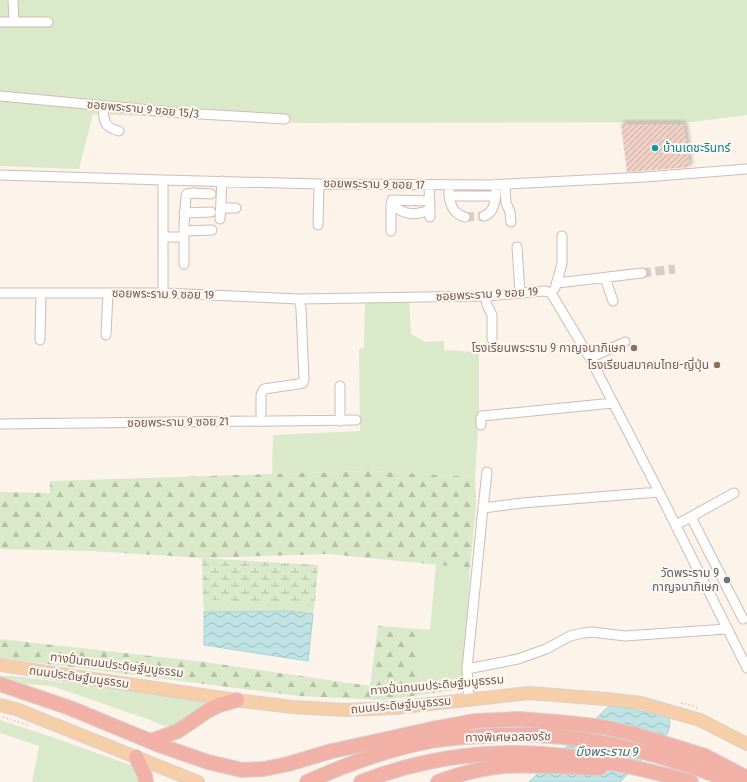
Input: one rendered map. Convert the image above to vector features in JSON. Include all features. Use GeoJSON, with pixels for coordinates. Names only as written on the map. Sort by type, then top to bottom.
{"type":"FeatureCollection","features":[{"type":"Feature","properties":{"kind":"highway"},"geometry":{"type":"LineString","coordinates":[[0,684],[70,708],[151,741],[208,762],[242,770],[264,769],[288,764],[332,751],[475,721],[519,719],[603,727],[634,734],[705,756],[747,778]]}},
{"type":"Feature","properties":{"kind":"highway"},"geometry":{"type":"LineString","coordinates":[[151,741],[178,731],[219,705],[238,700]]}},
{"type":"Feature","properties":{"kind":"highway","name":"ทางพิเศษฉลองรัช"},"geometry":{"type":"LineString","coordinates":[[307,782],[338,768],[387,752],[431,741],[469,737],[517,735],[537,735],[606,743],[681,763],[733,782]]}},
{"type":"Feature","properties":{"kind":"highway","name":"ทางพิเศษฉลองรัช"},"geometry":{"type":"LineString","coordinates":[[361,782],[376,776],[423,763],[465,755],[505,752],[572,756],[608,761],[650,770],[691,782]]}},
{"type":"Feature","properties":{"kind":"highway"},"geometry":{"type":"LineString","coordinates":[[136,758],[145,776],[146,782]]}},
{"type":"Feature","properties":{"kind":"highway"},"geometry":{"type":"LineString","coordinates":[[438,782],[474,771],[504,766],[650,770]]}},
{"type":"Feature","properties":{"kind":"main road","name":"ถนนประดิษฐ์มนูธรรม"},"geometry":{"type":"LineString","coordinates":[[0,665],[238,700],[293,707],[345,710],[394,708],[529,693],[606,699],[634,702],[700,720],[747,744]]}},
{"type":"Feature","properties":{"kind":"main road"},"geometry":{"type":"LineString","coordinates":[[0,705],[16,709],[198,782]]}},
{"type":"Feature","properties":{"kind":"street"},"geometry":{"type":"LineString","coordinates":[[13,0],[14,22]]}},
{"type":"Feature","properties":{"kind":"street"},"geometry":{"type":"LineString","coordinates":[[0,22],[48,22]]}},
{"type":"Feature","properties":{"kind":"street","name":"ซอยพระราม 9 ซอย 15/3"},"geometry":{"type":"LineString","coordinates":[[0,96],[103,106],[285,119]]}},
{"type":"Feature","properties":{"kind":"street"},"geometry":{"type":"LineString","coordinates":[[103,106],[104,121],[108,127],[119,131]]}},
{"type":"Feature","properties":{"kind":"street","name":"ซอยพระราม 9 ซอย 17"},"geometry":{"type":"LineString","coordinates":[[0,175],[319,184],[449,185],[645,177],[747,169]]}},
{"type":"Feature","properties":{"kind":"street"},"geometry":{"type":"LineString","coordinates":[[163,180],[163,294]]}},
{"type":"Feature","properties":{"kind":"street"},"geometry":{"type":"LineString","coordinates":[[220,219],[222,181]]}},
{"type":"Feature","properties":{"kind":"street"},"geometry":{"type":"LineString","coordinates":[[318,225],[319,184]]}},
{"type":"Feature","properties":{"kind":"street"},"geometry":{"type":"LineString","coordinates":[[484,216],[492,211],[501,184]]}},
{"type":"Feature","properties":{"kind":"street"},"geometry":{"type":"LineString","coordinates":[[501,184],[510,212],[511,222]]}},
{"type":"Feature","properties":{"kind":"street"},"geometry":{"type":"LineString","coordinates":[[429,185],[430,210]]}},
{"type":"Feature","properties":{"kind":"street"},"geometry":{"type":"LineString","coordinates":[[449,185],[449,196],[454,211],[465,217]]}},
{"type":"Feature","properties":{"kind":"street"},"geometry":{"type":"LineString","coordinates":[[184,264],[184,213],[187,194],[211,194]]}},
{"type":"Feature","properties":{"kind":"street"},"geometry":{"type":"LineString","coordinates":[[449,196],[496,196]]}},
{"type":"Feature","properties":{"kind":"street"},"geometry":{"type":"LineString","coordinates":[[391,231],[392,200],[430,210]]}},
{"type":"Feature","properties":{"kind":"street"},"geometry":{"type":"LineString","coordinates":[[391,206],[411,215],[430,210]]}},
{"type":"Feature","properties":{"kind":"street"},"geometry":{"type":"LineString","coordinates":[[221,208],[236,208]]}},
{"type":"Feature","properties":{"kind":"street"},"geometry":{"type":"LineString","coordinates":[[184,213],[212,212]]}},
{"type":"Feature","properties":{"kind":"street"},"geometry":{"type":"LineString","coordinates":[[163,237],[212,230]]}},
{"type":"Feature","properties":{"kind":"street"},"geometry":{"type":"LineString","coordinates":[[551,293],[555,289],[562,264],[562,236]]}},
{"type":"Feature","properties":{"kind":"street"},"geometry":{"type":"LineString","coordinates":[[517,246],[520,293]]}},
{"type":"Feature","properties":{"kind":"street"},"geometry":{"type":"LineString","coordinates":[[557,283],[642,273]]}},
{"type":"Feature","properties":{"kind":"street"},"geometry":{"type":"LineString","coordinates":[[605,278],[612,301]]}},
{"type":"Feature","properties":{"kind":"street","name":"ซอยพระราม 9 ซอย 19"},"geometry":{"type":"LineString","coordinates":[[0,293],[163,294],[299,299],[486,296],[545,291],[551,293],[590,358],[613,402],[747,668]]}},
{"type":"Feature","properties":{"kind":"street"},"geometry":{"type":"LineString","coordinates":[[40,340],[41,293]]}},
{"type":"Feature","properties":{"kind":"street"},"geometry":{"type":"LineString","coordinates":[[106,335],[108,293]]}},
{"type":"Feature","properties":{"kind":"street"},"geometry":{"type":"LineString","coordinates":[[486,296],[487,305],[492,315],[492,338]]}},
{"type":"Feature","properties":{"kind":"street"},"geometry":{"type":"LineString","coordinates":[[261,414],[261,395],[264,389],[303,383],[301,309],[299,299]]}},
{"type":"Feature","properties":{"kind":"street"},"geometry":{"type":"LineString","coordinates":[[590,358],[625,342]]}},
{"type":"Feature","properties":{"kind":"street"},"geometry":{"type":"LineString","coordinates":[[340,386],[340,420]]}},
{"type":"Feature","properties":{"kind":"street"},"geometry":{"type":"LineString","coordinates":[[481,425],[482,416],[613,402]]}},
{"type":"Feature","properties":{"kind":"street","name":"ซอยพระราม 9 ซอย 21"},"geometry":{"type":"LineString","coordinates":[[0,424],[356,420]]}},
{"type":"Feature","properties":{"kind":"street"},"geometry":{"type":"LineString","coordinates":[[469,699],[467,669],[487,472]]}},
{"type":"Feature","properties":{"kind":"street"},"geometry":{"type":"LineString","coordinates":[[483,508],[530,502],[658,492]]}},
{"type":"Feature","properties":{"kind":"street"},"geometry":{"type":"LineString","coordinates":[[676,525],[734,494]]}},
{"type":"Feature","properties":{"kind":"street"},"geometry":{"type":"LineString","coordinates":[[691,517],[743,619]]}},
{"type":"Feature","properties":{"kind":"street"},"geometry":{"type":"LineString","coordinates":[[722,618],[738,610]]}},
{"type":"Feature","properties":{"kind":"street"},"geometry":{"type":"LineString","coordinates":[[467,669],[518,659],[546,650],[570,636],[582,633],[592,632],[625,636],[728,629]]}},
{"type":"Feature","properties":{"kind":"path"},"geometry":{"type":"LineString","coordinates":[[679,703],[694,706],[701,710]]}},
{"type":"Feature","properties":{"kind":"green space"},"geometry":{"type":"Polygon","coordinates":[[[0,0],[747,0],[747,115],[693,122],[303,123],[93,114],[79,169],[0,166],[0,0]]]}},
{"type":"Feature","properties":{"kind":"green space"},"geometry":{"type":"Polygon","coordinates":[[[409,301],[411,334],[425,342],[444,341],[444,350],[479,352],[479,412],[475,477],[369,471],[272,474],[273,435],[360,431],[359,349],[364,348],[365,302],[409,301]]]}},
{"type":"Feature","properties":{"kind":"green space"},"geometry":{"type":"Polygon","coordinates":[[[369,471],[475,477],[476,506],[470,568],[329,554],[202,558],[91,551],[0,549],[0,492],[50,493],[50,481],[369,471]]]}},
{"type":"Feature","properties":{"kind":"green space"},"geometry":{"type":"Polygon","coordinates":[[[202,558],[318,565],[315,602],[238,602],[203,599],[202,558]]]}},
{"type":"Feature","properties":{"kind":"green space"},"geometry":{"type":"Polygon","coordinates":[[[436,564],[470,568],[464,682],[423,686],[419,672],[419,629],[430,630],[436,564]]]}},
{"type":"Feature","properties":{"kind":"green space"},"geometry":{"type":"Polygon","coordinates":[[[203,599],[238,602],[315,602],[313,614],[288,611],[204,612],[203,599]]]}},
{"type":"Feature","properties":{"kind":"green space"},"geometry":{"type":"Polygon","coordinates":[[[378,626],[419,629],[419,672],[423,686],[464,682],[462,689],[385,700],[300,696],[0,658],[0,639],[205,662],[370,686],[378,626]]]}},
{"type":"Feature","properties":{"kind":"green space"},"geometry":{"type":"Polygon","coordinates":[[[0,676],[14,676],[212,701],[177,727],[164,726],[52,686],[26,684],[0,676]]]}},
{"type":"Feature","properties":{"kind":"green space"},"geometry":{"type":"Polygon","coordinates":[[[0,720],[133,766],[141,782],[32,782],[39,746],[0,733],[0,720]]]}},
{"type":"Feature","properties":{"kind":"water"},"geometry":{"type":"Polygon","coordinates":[[[288,611],[313,614],[308,661],[204,645],[204,612],[288,611]]]}},
{"type":"Feature","properties":{"kind":"water","name":"บึงพระราม 9"},"geometry":{"type":"Polygon","coordinates":[[[610,705],[669,717],[670,723],[668,733],[620,782],[529,782],[610,705]]]}},
{"type":"Feature","properties":{"kind":"building","name":"บ้านเดชะรินทร์"},"geometry":{"type":"Polygon","coordinates":[[[621,124],[684,124],[690,167],[627,172],[621,124]]]}},
{"type":"Feature","properties":{"kind":"tunnel"},"geometry":{"type":"LineString","coordinates":[[465,217],[484,216]]}},
{"type":"Feature","properties":{"kind":"tunnel"},"geometry":{"type":"LineString","coordinates":[[642,273],[675,269]]}},
{"type":"Feature","properties":{"kind":"place","name":"บ้านเดชะรินทร์"},"geometry":{"type":"Point","coordinates":[655,148]}},
{"type":"Feature","properties":{"kind":"place","name":"โรงเรียนพระราม 9 กาญจนาภิเษก"},"geometry":{"type":"Point","coordinates":[634,348]}},
{"type":"Feature","properties":{"kind":"place","name":"โรงเรียนสมาคมไทย-ญี่ปุ่น"},"geometry":{"type":"Point","coordinates":[717,365]}},
{"type":"Feature","properties":{"kind":"place","name":"วัดพระราม 9 กาญจนาภิเษก"},"geometry":{"type":"Point","coordinates":[727,580]}}]}
